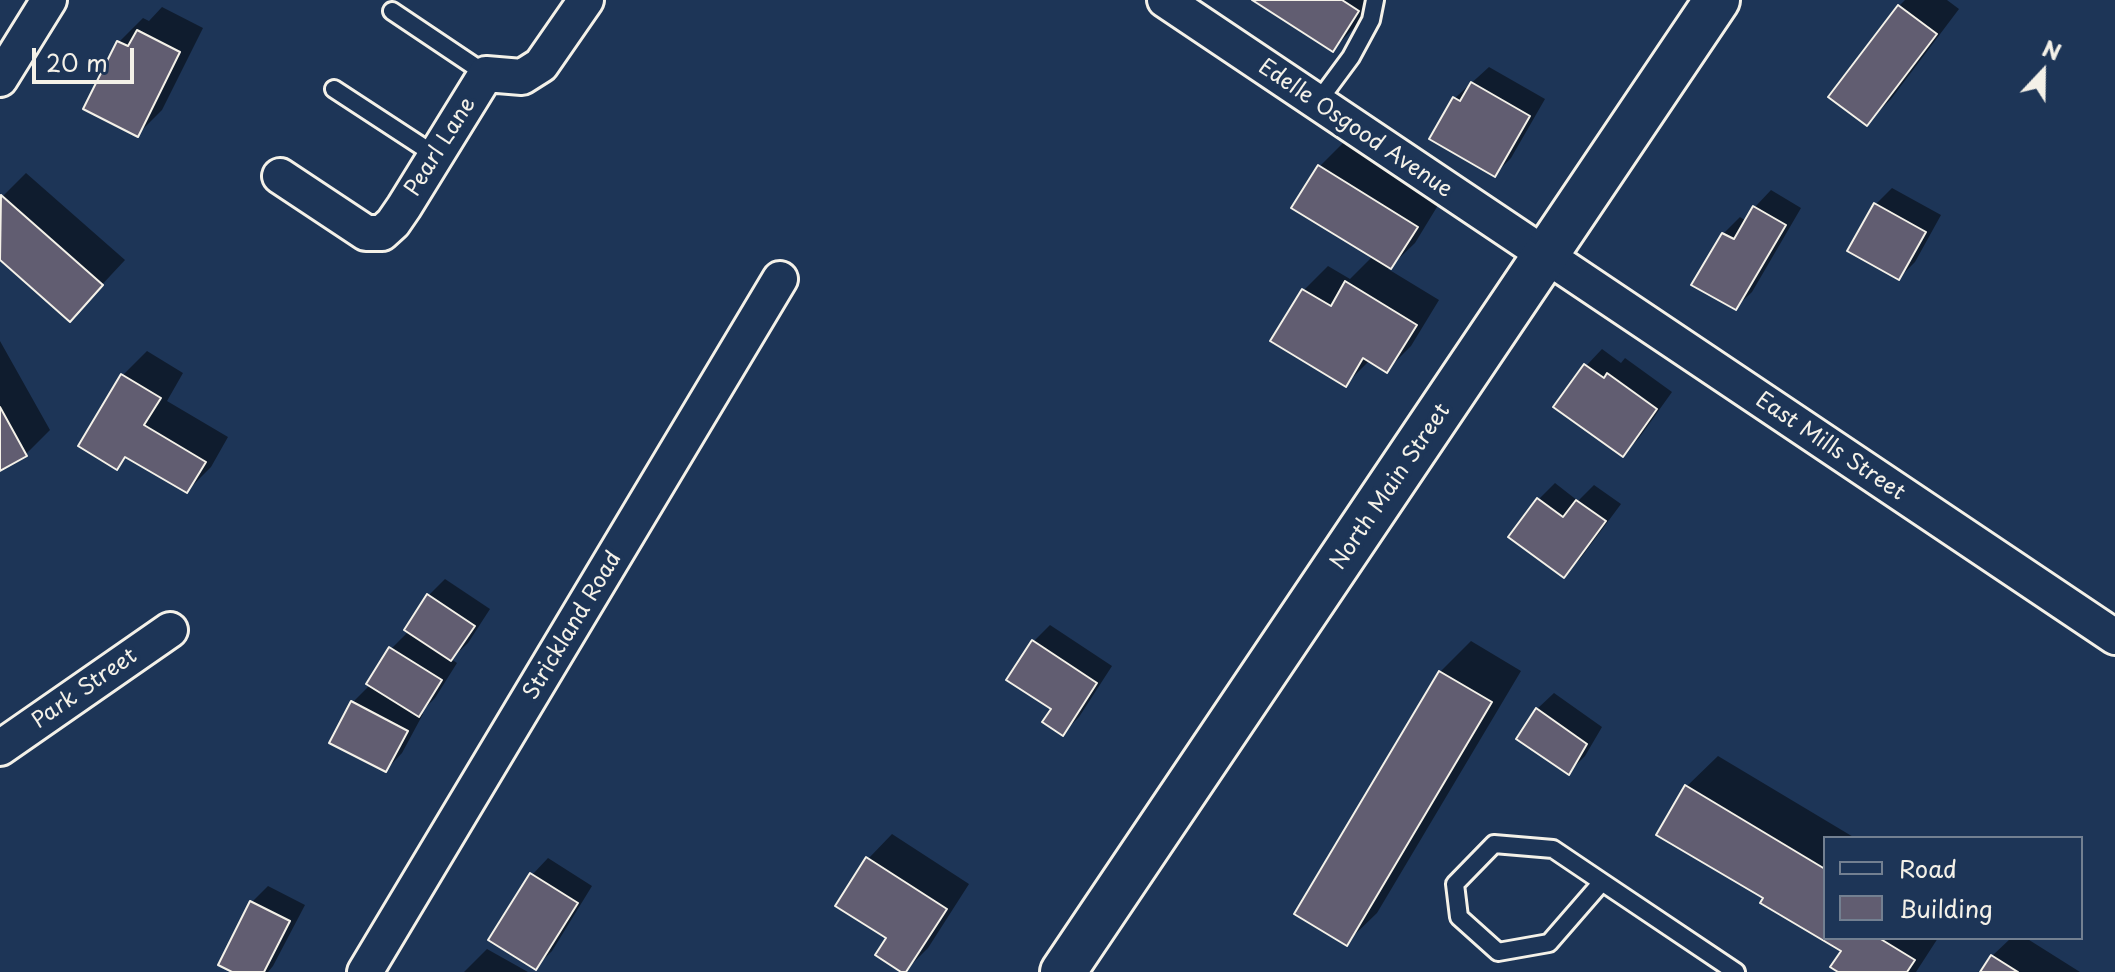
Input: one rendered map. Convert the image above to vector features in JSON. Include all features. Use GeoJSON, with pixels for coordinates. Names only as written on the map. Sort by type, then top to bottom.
{"type":"FeatureCollection","features":[{"type":"Feature","properties":{"kind":"street"},"geometry":{"type":"LineString","coordinates":[[0,79],[49,0]]}},
{"type":"Feature","properties":{"kind":"street","name":"Edelle Osgood Avenue"},"geometry":{"type":"LineString","coordinates":[[1165,0],[1546,257]]}},
{"type":"Feature","properties":{"kind":"street","name":"North Main Street"},"geometry":{"type":"LineString","coordinates":[[1063,972],[1717,0]]}},
{"type":"Feature","properties":{"kind":"street","name":"Pearl Lane"},"geometry":{"type":"LineString","coordinates":[[280,176],[366,233],[375,235],[393,223],[486,74],[522,77],[541,65],[575,4]]}},
{"type":"Feature","properties":{"kind":"street","name":"East Mills Street"},"geometry":{"type":"LineString","coordinates":[[1546,257],[2115,637]]}},
{"type":"Feature","properties":{"kind":"street","name":"Strickland Road"},"geometry":{"type":"LineString","coordinates":[[365,972],[780,279]]}},
{"type":"Feature","properties":{"kind":"street","name":"Park Street"},"geometry":{"type":"LineString","coordinates":[[0,748],[170,630]]}},
{"type":"Feature","properties":{"kind":"lane"},"geometry":{"type":"LineString","coordinates":[[1317,103],[1351,57],[1371,20],[1375,0]]}},
{"type":"Feature","properties":{"kind":"lane"},"geometry":{"type":"LineString","coordinates":[[392,11],[486,74]]}},
{"type":"Feature","properties":{"kind":"lane"},"geometry":{"type":"LineString","coordinates":[[334,89],[435,155]]}},
{"type":"Feature","properties":{"kind":"lane"},"geometry":{"type":"LineString","coordinates":[[1602,882],[1549,943],[1498,952],[1459,917],[1455,884],[1494,844],[1553,849],[1736,972]]}},
{"type":"Feature","properties":{"kind":"building"},"geometry":{"type":"Polygon","coordinates":[[[1252,0],[1342,0],[1359,11],[1333,52],[1252,0]]]}},
{"type":"Feature","properties":{"kind":"building"},"geometry":{"type":"Polygon","coordinates":[[[1898,5],[1937,34],[1867,126],[1828,97],[1898,5]]]}},
{"type":"Feature","properties":{"kind":"building"},"geometry":{"type":"Polygon","coordinates":[[[137,30],[180,52],[138,137],[83,109],[117,41],[128,46],[137,30]]]}},
{"type":"Feature","properties":{"kind":"building"},"geometry":{"type":"Polygon","coordinates":[[[1471,82],[1530,116],[1495,177],[1429,139],[1453,97],[1460,101],[1471,82]]]}},
{"type":"Feature","properties":{"kind":"building"},"geometry":{"type":"Polygon","coordinates":[[[1318,165],[1418,227],[1391,269],[1291,208],[1318,165]]]}},
{"type":"Feature","properties":{"kind":"building"},"geometry":{"type":"Polygon","coordinates":[[[1,195],[103,285],[70,322],[0,260],[1,195]]]}},
{"type":"Feature","properties":{"kind":"building"},"geometry":{"type":"Polygon","coordinates":[[[1874,203],[1926,232],[1899,280],[1847,251],[1874,203]]]}},
{"type":"Feature","properties":{"kind":"building"},"geometry":{"type":"Polygon","coordinates":[[[1753,206],[1786,225],[1736,310],[1691,285],[1722,233],[1734,239],[1753,206]]]}},
{"type":"Feature","properties":{"kind":"building"},"geometry":{"type":"Polygon","coordinates":[[[1345,281],[1417,325],[1387,373],[1363,358],[1346,387],[1270,341],[1302,289],[1331,306],[1345,281]]]}},
{"type":"Feature","properties":{"kind":"building"},"geometry":{"type":"Polygon","coordinates":[[[1584,364],[1604,378],[1607,373],[1657,409],[1623,457],[1553,407],[1584,364]]]}},
{"type":"Feature","properties":{"kind":"building"},"geometry":{"type":"Polygon","coordinates":[[[121,374],[161,398],[144,425],[206,462],[187,493],[125,457],[117,470],[78,446],[121,374]]]}},
{"type":"Feature","properties":{"kind":"building"},"geometry":{"type":"Polygon","coordinates":[[[0,407],[27,456],[0,471],[0,407]]]}},
{"type":"Feature","properties":{"kind":"building"},"geometry":{"type":"Polygon","coordinates":[[[1537,498],[1563,517],[1576,500],[1606,521],[1564,578],[1508,537],[1537,498]]]}},
{"type":"Feature","properties":{"kind":"building"},"geometry":{"type":"Polygon","coordinates":[[[427,594],[475,626],[451,661],[404,630],[427,594]]]}},
{"type":"Feature","properties":{"kind":"building"},"geometry":{"type":"Polygon","coordinates":[[[1032,640],[1097,683],[1063,736],[1042,722],[1051,709],[1006,680],[1032,640]]]}},
{"type":"Feature","properties":{"kind":"building"},"geometry":{"type":"Polygon","coordinates":[[[389,647],[442,680],[419,717],[366,684],[389,647]]]}},
{"type":"Feature","properties":{"kind":"building"},"geometry":{"type":"Polygon","coordinates":[[[1439,671],[1492,702],[1347,946],[1294,914],[1439,671]]]}},
{"type":"Feature","properties":{"kind":"building"},"geometry":{"type":"Polygon","coordinates":[[[351,701],[408,731],[386,772],[329,743],[351,701]]]}},
{"type":"Feature","properties":{"kind":"building"},"geometry":{"type":"Polygon","coordinates":[[[1536,708],[1587,744],[1569,775],[1516,739],[1536,708]]]}},
{"type":"Feature","properties":{"kind":"building"},"geometry":{"type":"Polygon","coordinates":[[[1685,785],[1823,868],[1823,940],[1882,940],[1915,960],[1907,972],[1838,972],[1830,967],[1841,951],[1760,903],[1763,898],[1656,835],[1685,785]]]}},
{"type":"Feature","properties":{"kind":"building"},"geometry":{"type":"Polygon","coordinates":[[[866,857],[947,909],[906,972],[901,972],[875,955],[886,938],[835,906],[866,857]]]}},
{"type":"Feature","properties":{"kind":"building"},"geometry":{"type":"Polygon","coordinates":[[[530,873],[578,903],[536,970],[488,940],[530,873]]]}},
{"type":"Feature","properties":{"kind":"building"},"geometry":{"type":"Polygon","coordinates":[[[250,901],[290,921],[264,972],[232,972],[218,965],[250,901]]]}},
{"type":"Feature","properties":{"kind":"building"},"geometry":{"type":"Polygon","coordinates":[[[1991,955],[2018,972],[1980,972],[1991,955]]]}}]}
